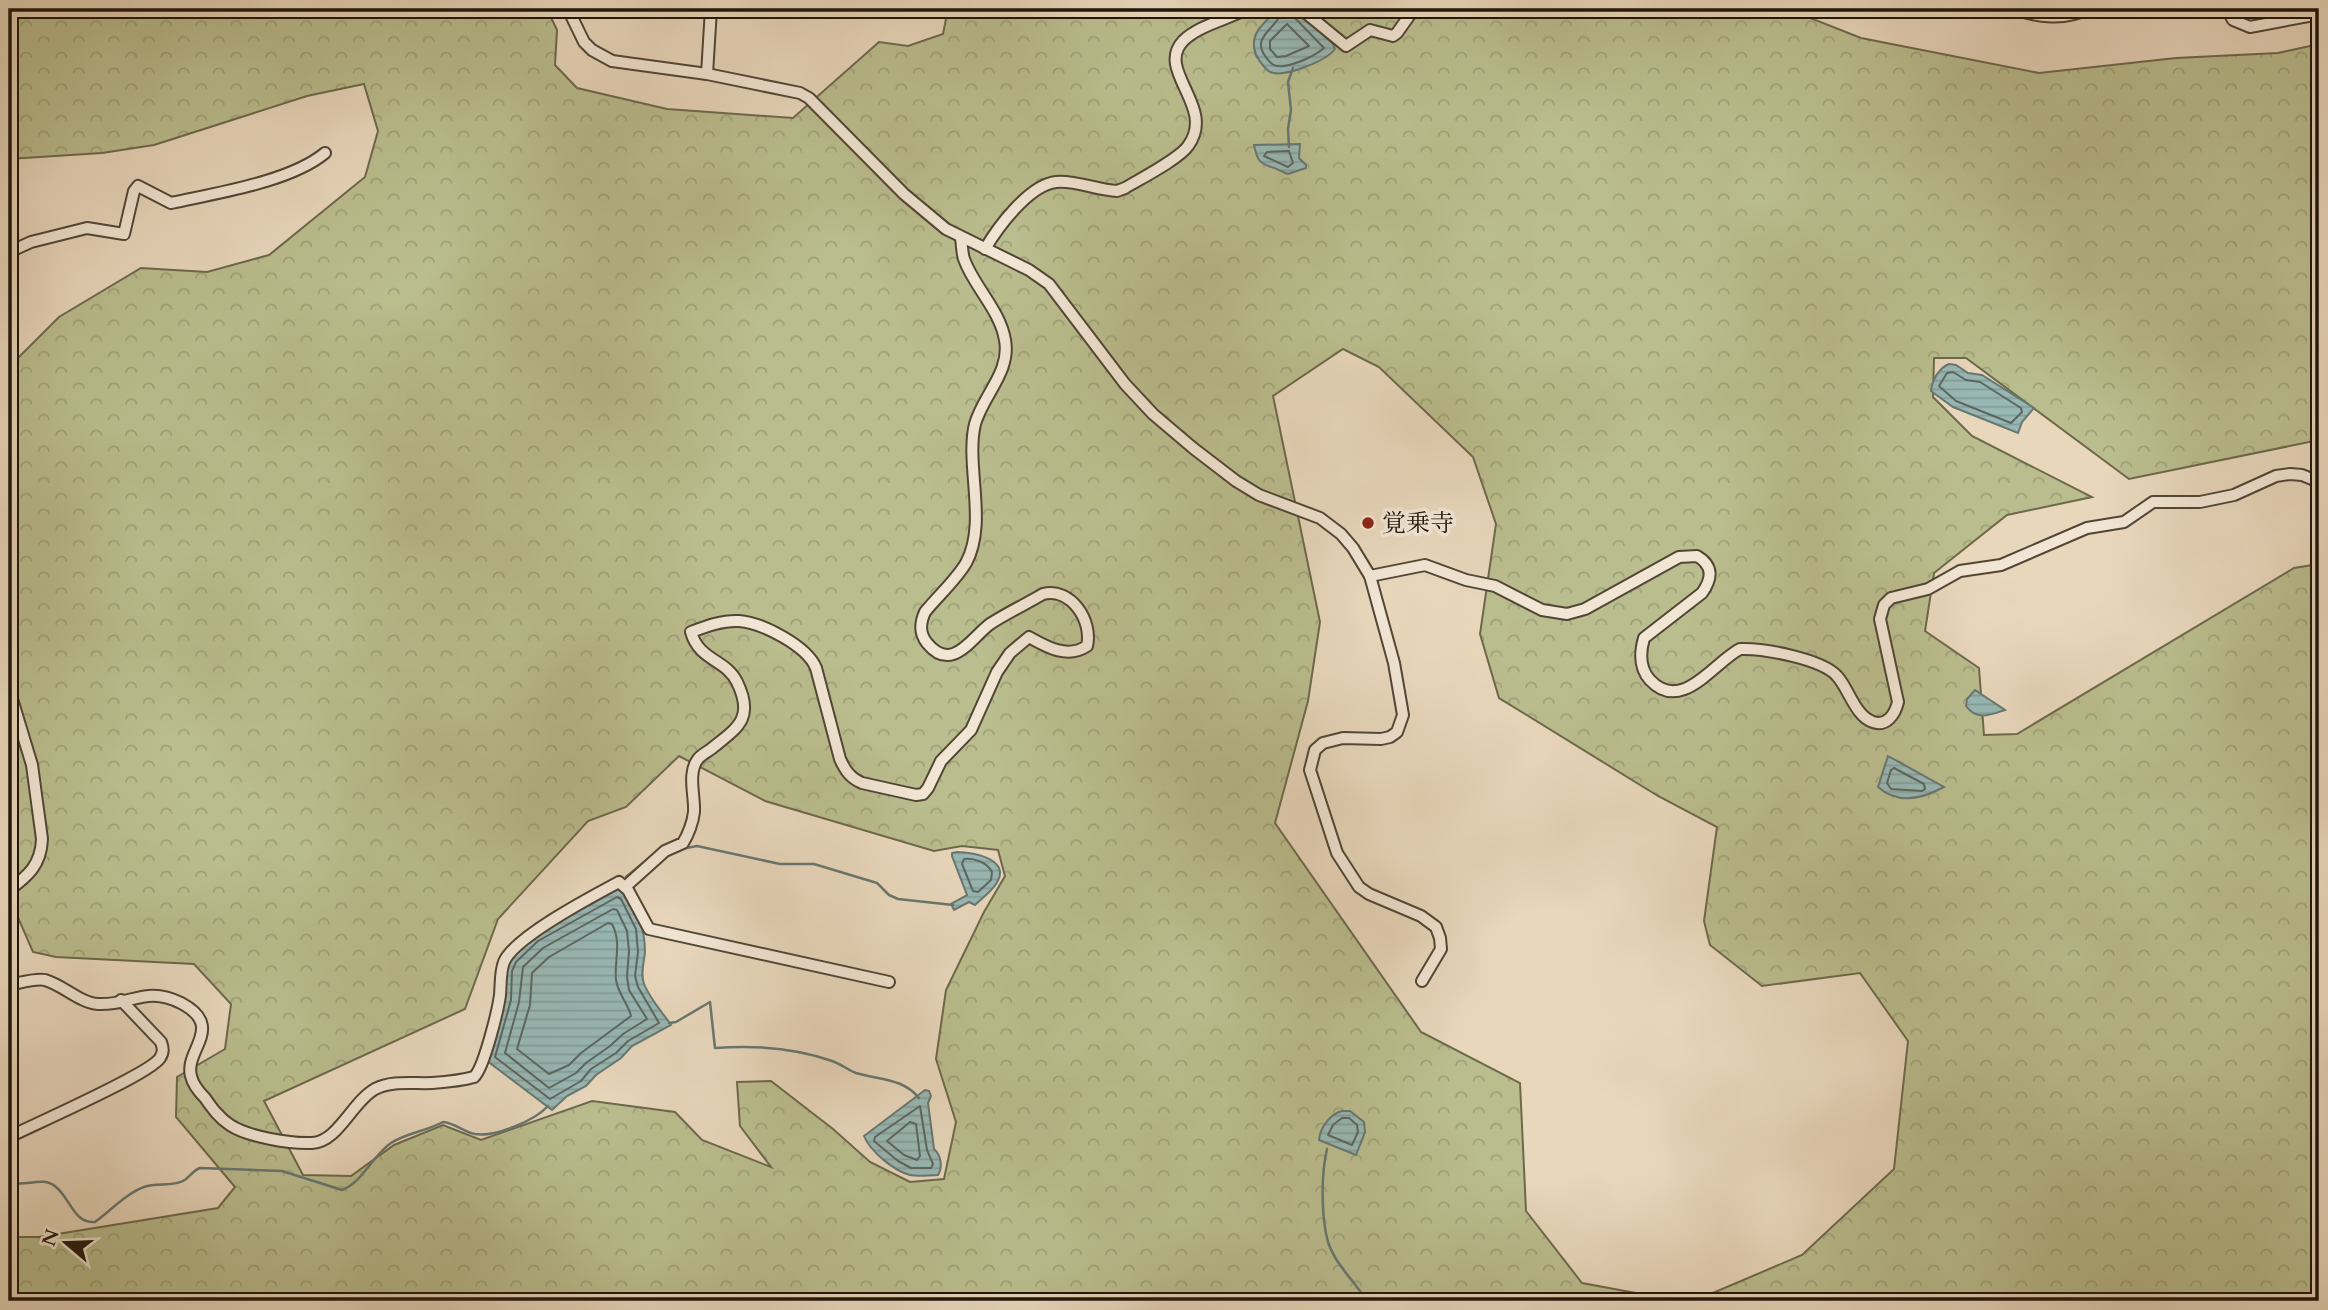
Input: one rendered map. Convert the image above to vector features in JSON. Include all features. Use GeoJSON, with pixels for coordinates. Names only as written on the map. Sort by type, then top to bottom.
{"type":"FeatureCollection","features":[{"type":"Feature","properties":{"kind":"street"},"geometry":{"type":"LineString","coordinates":[[568,9],[584,42],[612,61],[707,74],[800,93],[809,98],[904,194],[946,229],[1029,270],[1049,285],[1125,384],[1153,414],[1236,481],[1259,495],[1320,518],[1341,534],[1370,576],[1394,663],[1402,706],[1401,724],[1390,737],[1343,738],[1323,743],[1315,750],[1310,770],[1338,853],[1359,887],[1369,894],[1409,910],[1436,927],[1441,948],[1422,981]]}},
{"type":"Feature","properties":{"kind":"street"},"geometry":{"type":"LineString","coordinates":[[707,74],[710,9]]}},
{"type":"Feature","properties":{"kind":"street"},"geometry":{"type":"LineString","coordinates":[[985,248],[993,235],[1037,188],[1057,181],[1116,191],[1187,149],[1197,132],[1197,117],[1176,65],[1177,52],[1183,41],[1194,33],[1242,11],[1243,17],[1257,9]]}},
{"type":"Feature","properties":{"kind":"street"},"geometry":{"type":"LineString","coordinates":[[1301,9],[1346,46],[1370,30],[1393,36],[1398,33],[1414,9]]}},
{"type":"Feature","properties":{"kind":"street"},"geometry":{"type":"LineString","coordinates":[[2015,9],[2028,14],[2051,16],[2087,9]]}},
{"type":"Feature","properties":{"kind":"street"},"geometry":{"type":"LineString","coordinates":[[2228,9],[2233,20],[2250,27],[2319,14]]}},
{"type":"Feature","properties":{"kind":"street"},"geometry":{"type":"LineString","coordinates":[[9,252],[31,242],[87,228],[124,234],[134,191],[138,186],[171,203],[247,186],[312,164],[326,153]]}},
{"type":"Feature","properties":{"kind":"street"},"geometry":{"type":"LineString","coordinates":[[625,887],[665,851],[683,843],[694,815],[693,773],[698,759],[740,725],[743,715],[743,699],[731,671],[699,649],[691,632],[721,622],[739,621],[770,630],[805,652],[813,659],[845,769],[853,779],[862,783],[916,795],[923,794],[941,761],[971,730],[997,671],[1010,653],[1029,636],[1066,653],[1078,652],[1087,646],[1088,626],[1076,607],[1061,594],[1052,592],[1043,594],[988,625],[965,649],[956,653],[939,652],[931,648],[921,633],[921,620],[925,612],[966,562],[973,542],[976,523],[974,428],[1006,356],[1005,339],[964,258],[961,238]]}},
{"type":"Feature","properties":{"kind":"street"},"geometry":{"type":"LineString","coordinates":[[1370,576],[1425,565],[1466,580],[1495,586],[1542,610],[1567,614],[1584,609],[1679,557],[1698,556],[1711,573],[1709,583],[1702,593],[1644,638],[1642,664],[1654,684],[1675,691],[1687,689],[1698,684],[1740,649],[1813,660],[1837,676],[1863,716],[1872,722],[1881,723],[1889,720],[1895,713],[1898,702],[1880,619],[1884,605],[1891,598],[1928,589],[1960,571],[2001,565],[2087,528],[2124,522],[2153,502],[2200,502],[2234,495],[2276,476],[2290,474],[2302,475],[2319,482]]}},
{"type":"Feature","properties":{"kind":"street"},"geometry":{"type":"LineString","coordinates":[[9,689],[32,765],[42,839],[41,851],[34,869],[9,890]]}},
{"type":"Feature","properties":{"kind":"street"},"geometry":{"type":"LineString","coordinates":[[9,985],[47,981],[97,1004],[146,995],[164,996],[192,1011],[201,1021],[202,1029],[189,1073],[194,1085],[218,1115],[230,1125],[267,1138],[317,1143],[330,1136],[358,1104],[377,1088],[391,1084],[432,1083],[474,1077],[480,1068],[496,1013],[502,969],[508,956],[530,935],[619,882],[625,887],[649,929],[889,982]]}},
{"type":"Feature","properties":{"kind":"street"},"geometry":{"type":"LineString","coordinates":[[9,1137],[153,1065],[161,1057],[161,1042],[121,1000]]}},
{"type":"Feature","properties":{"kind":"green space"},"geometry":{"type":"Polygon","coordinates":[[[9,9],[547,9],[557,30],[555,65],[577,88],[667,109],[793,118],[879,42],[908,46],[943,34],[948,9],[1795,9],[1800,14],[1861,38],[2039,73],[2176,58],[2278,53],[2319,44],[2319,440],[2129,479],[1966,358],[1934,358],[1933,397],[1972,436],[2092,497],[2007,515],[1934,573],[1925,631],[1979,668],[1984,735],[2017,734],[2294,568],[2319,564],[2319,1301],[1694,1301],[1802,1255],[1894,1169],[1908,1041],[1860,973],[1762,986],[1710,945],[1704,921],[1717,827],[1658,796],[1499,698],[1480,634],[1496,524],[1473,457],[1379,367],[1343,349],[1273,396],[1320,622],[1308,701],[1275,823],[1421,1032],[1520,1083],[1526,1211],[1582,1283],[1679,1301],[9,1301],[9,1237],[39,1237],[218,1208],[235,1187],[176,1117],[177,1077],[225,1049],[231,1004],[194,964],[56,957],[33,952],[9,897],[9,361],[15,361],[59,317],[141,268],[207,272],[269,255],[365,177],[378,131],[364,84],[307,96],[154,145],[102,153],[9,159],[9,9]],[[679,756],[626,807],[588,821],[498,919],[465,1009],[264,1101],[303,1175],[351,1176],[394,1145],[443,1125],[481,1140],[592,1101],[675,1112],[702,1140],[771,1167],[740,1126],[737,1082],[771,1081],[833,1129],[870,1162],[910,1182],[944,1179],[956,1122],[936,1059],[946,990],[984,912],[1005,876],[998,850],[962,846],[934,851],[765,801],[679,756]]]}},
{"type":"Feature","properties":{"kind":"water"},"geometry":{"type":"Polygon","coordinates":[[[1277,9],[1296,9],[1335,49],[1323,58],[1294,71],[1268,71],[1257,57],[1254,41],[1260,27],[1277,9]]]}},
{"type":"Feature","properties":{"kind":"water"},"geometry":{"type":"Polygon","coordinates":[[[1300,144],[1299,158],[1306,168],[1288,174],[1261,162],[1254,145],[1300,144]]]}},
{"type":"Feature","properties":{"kind":"water"},"geometry":{"type":"Polygon","coordinates":[[[1949,364],[1968,373],[1982,375],[2034,408],[2022,422],[2018,433],[1953,407],[1931,391],[1937,375],[1949,364]]]}},
{"type":"Feature","properties":{"kind":"water"},"geometry":{"type":"Polygon","coordinates":[[[1975,690],[2005,710],[1984,716],[1970,711],[1966,706],[1967,699],[1975,690]]]}},
{"type":"Feature","properties":{"kind":"water"},"geometry":{"type":"Polygon","coordinates":[[[1888,756],[1944,787],[1927,795],[1910,798],[1886,793],[1878,787],[1888,756]]]}},
{"type":"Feature","properties":{"kind":"water"},"geometry":{"type":"Polygon","coordinates":[[[952,853],[972,853],[988,859],[999,868],[1000,875],[994,887],[975,905],[969,902],[954,910],[951,904],[967,895],[952,856],[952,853]]]}},
{"type":"Feature","properties":{"kind":"water"},"geometry":{"type":"Polygon","coordinates":[[[620,888],[631,901],[642,926],[645,952],[642,972],[644,984],[671,1025],[632,1046],[586,1086],[567,1096],[552,1110],[486,1060],[509,959],[534,935],[620,888]]]}},
{"type":"Feature","properties":{"kind":"water"},"geometry":{"type":"Polygon","coordinates":[[[925,1090],[929,1091],[931,1096],[928,1103],[934,1149],[941,1165],[938,1175],[913,1176],[883,1160],[864,1136],[925,1090]]]}},
{"type":"Feature","properties":{"kind":"water"},"geometry":{"type":"Polygon","coordinates":[[[1342,1111],[1350,1111],[1364,1122],[1365,1132],[1356,1155],[1319,1140],[1326,1122],[1342,1111]]]}},
{"type":"Feature","properties":{"kind":"waterway"},"geometry":{"type":"LineString","coordinates":[[1289,147],[1291,110],[1288,82],[1293,68]]}},
{"type":"Feature","properties":{"kind":"waterway"},"geometry":{"type":"LineString","coordinates":[[681,849],[697,846],[780,864],[814,864],[877,883],[889,895],[898,899],[953,905]]}},
{"type":"Feature","properties":{"kind":"waterway"},"geometry":{"type":"LineString","coordinates":[[626,877],[660,849]]}},
{"type":"Feature","properties":{"kind":"waterway"},"geometry":{"type":"LineString","coordinates":[[669,1023],[676,1022],[710,1002],[715,1048],[759,1047],[804,1053],[832,1061],[856,1073],[898,1083],[913,1091],[919,1098]]}},
{"type":"Feature","properties":{"kind":"waterway"},"geometry":{"type":"LineString","coordinates":[[9,1182],[51,1184],[61,1192],[77,1215],[88,1222],[95,1222],[138,1190],[178,1183],[200,1168],[282,1171],[342,1190],[356,1181],[384,1148],[403,1137],[443,1122],[475,1134],[493,1133],[524,1122],[548,1106]]}},
{"type":"Feature","properties":{"kind":"waterway"},"geometry":{"type":"LineString","coordinates":[[1327,1149],[1323,1196],[1328,1242],[1340,1265],[1367,1301]]}},
{"type":"Feature","properties":{"kind":"place","name":"覚乗寺"},"geometry":{"type":"Point","coordinates":[1368,523]}}]}
